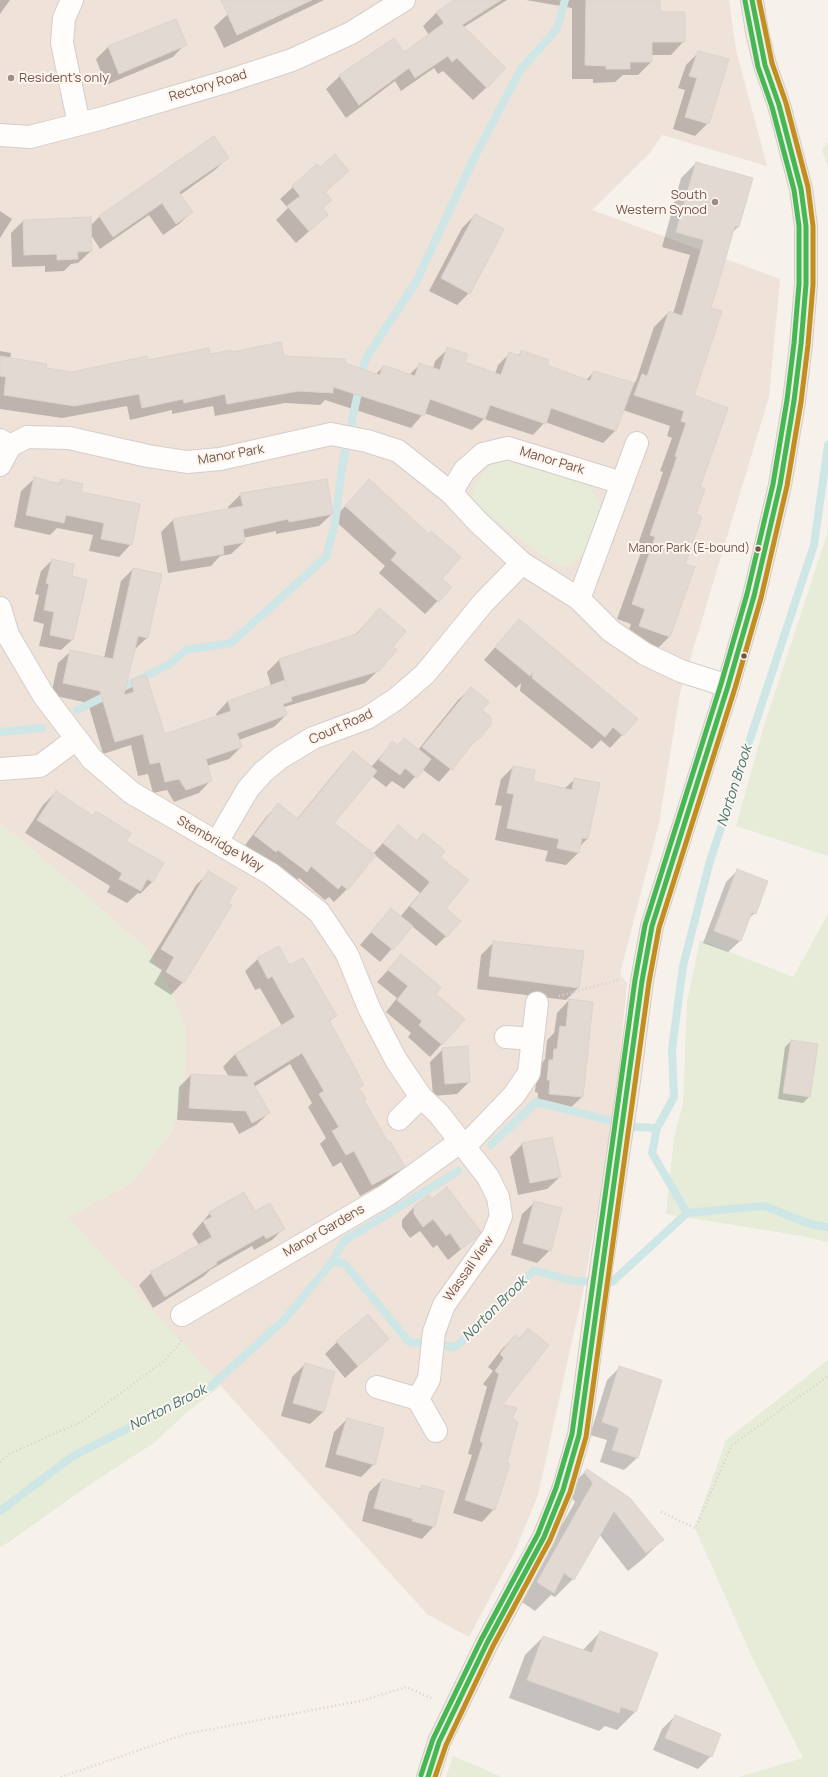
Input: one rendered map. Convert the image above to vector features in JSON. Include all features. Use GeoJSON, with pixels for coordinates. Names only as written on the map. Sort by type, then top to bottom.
{"type":"FeatureCollection","features":[{"type":"Feature","properties":{"kind":"main road"},"geometry":{"type":"LineString","coordinates":[[428,1777],[439,1742],[487,1642],[544,1537],[563,1490],[579,1435],[642,981],[652,926],[728,686],[754,596],[780,485],[794,401],[806,284],[806,226],[801,189],[779,105],[763,58],[752,0]]}},
{"type":"Feature","properties":{"kind":"street"},"geometry":{"type":"LineString","coordinates":[[72,0],[64,18],[62,43],[79,124]]}},
{"type":"Feature","properties":{"kind":"street","name":"Rectory Road"},"geometry":{"type":"LineString","coordinates":[[0,135],[30,137],[225,82],[292,60],[351,33],[404,0]]}},
{"type":"Feature","properties":{"kind":"street","name":"Manor Park"},"geometry":{"type":"LineString","coordinates":[[3,450],[27,437],[69,438],[148,456],[187,462],[220,459],[331,434],[367,441],[398,451],[451,493],[478,522],[522,563],[579,599],[611,631],[645,654],[681,671],[728,686]]}},
{"type":"Feature","properties":{"kind":"street"},"geometry":{"type":"LineString","coordinates":[[579,599],[637,443]]}},
{"type":"Feature","properties":{"kind":"street","name":"Manor Park"},"geometry":{"type":"LineString","coordinates":[[451,493],[464,471],[483,454],[508,448],[622,483]]}},
{"type":"Feature","properties":{"kind":"street","name":"Court Road"},"geometry":{"type":"LineString","coordinates":[[217,842],[223,829],[248,789],[263,772],[280,758],[313,738],[367,718],[396,699],[425,674],[483,603],[522,563]]}},
{"type":"Feature","properties":{"kind":"street","name":"Stembridge Way"},"geometry":{"type":"LineString","coordinates":[[0,608],[8,635],[44,696],[76,740],[92,759],[132,793],[271,874],[319,912],[347,954],[369,1008],[396,1060],[421,1097],[439,1114],[463,1143]]}},
{"type":"Feature","properties":{"kind":"street"},"geometry":{"type":"LineString","coordinates":[[0,769],[40,766],[76,740]]}},
{"type":"Feature","properties":{"kind":"street"},"geometry":{"type":"LineString","coordinates":[[463,1143],[514,1095],[529,1073],[537,1003]]}},
{"type":"Feature","properties":{"kind":"street"},"geometry":{"type":"LineString","coordinates":[[506,1037],[533,1039]]}},
{"type":"Feature","properties":{"kind":"street"},"geometry":{"type":"LineString","coordinates":[[399,1119],[421,1097]]}},
{"type":"Feature","properties":{"kind":"street","name":"Manor Gardens"},"geometry":{"type":"LineString","coordinates":[[182,1315],[387,1195],[463,1143]]}},
{"type":"Feature","properties":{"kind":"street","name":"Wassail View"},"geometry":{"type":"LineString","coordinates":[[418,1398],[429,1379],[434,1332],[444,1305],[493,1236],[501,1216],[498,1197],[488,1177],[463,1143]]}},
{"type":"Feature","properties":{"kind":"street"},"geometry":{"type":"LineString","coordinates":[[377,1387],[418,1398],[436,1431]]}},
{"type":"Feature","properties":{"kind":"path"},"geometry":{"type":"LineString","coordinates":[[537,1003],[619,980],[622,976]]}},
{"type":"Feature","properties":{"kind":"path"},"geometry":{"type":"LineString","coordinates":[[0,1462],[9,1454],[83,1421],[130,1388],[163,1362],[181,1342],[182,1315]]}},
{"type":"Feature","properties":{"kind":"path"},"geometry":{"type":"LineString","coordinates":[[661,1512],[695,1528],[732,1445],[828,1376]]}},
{"type":"Feature","properties":{"kind":"path"},"geometry":{"type":"LineString","coordinates":[[61,1777],[186,1734],[360,1701],[408,1687],[455,1709]]}},
{"type":"Feature","properties":{"kind":"shaded area"},"geometry":{"type":"Polygon","coordinates":[[[0,0],[729,0],[736,50],[767,166],[662,135],[650,153],[592,210],[780,279],[769,397],[680,693],[659,823],[620,974],[627,983],[616,1097],[584,1287],[538,1495],[516,1549],[469,1637],[427,1614],[68,1217],[131,1183],[173,1130],[148,950],[19,838],[0,824],[0,0]]]}},
{"type":"Feature","properties":{"kind":"green space"},"geometry":{"type":"Polygon","coordinates":[[[828,142],[828,169],[822,149],[828,142]]]}},
{"type":"Feature","properties":{"kind":"green space"},"geometry":{"type":"Polygon","coordinates":[[[506,461],[584,483],[593,492],[599,502],[601,513],[590,546],[582,556],[570,565],[564,566],[555,564],[535,551],[479,508],[472,497],[475,486],[485,470],[493,463],[506,461]]]}},
{"type":"Feature","properties":{"kind":"green space"},"geometry":{"type":"Polygon","coordinates":[[[828,522],[828,856],[736,826],[763,729],[827,534],[828,522]]]}},
{"type":"Feature","properties":{"kind":"green space"},"geometry":{"type":"Polygon","coordinates":[[[0,824],[19,838],[148,950],[172,992],[186,1030],[185,1079],[173,1130],[131,1183],[68,1217],[221,1386],[187,1412],[154,1443],[98,1479],[0,1548],[0,824]]]}},
{"type":"Feature","properties":{"kind":"green space"},"geometry":{"type":"Polygon","coordinates":[[[828,914],[828,1242],[802,1236],[666,1214],[674,1137],[683,1103],[687,1002],[700,940],[793,977],[828,914]]]}},
{"type":"Feature","properties":{"kind":"green space"},"geometry":{"type":"Polygon","coordinates":[[[828,1360],[828,1777],[738,1777],[803,1758],[753,1659],[695,1528],[726,1440],[828,1360]]]}},
{"type":"Feature","properties":{"kind":"green space"},"geometry":{"type":"Polygon","coordinates":[[[453,1756],[502,1777],[446,1777],[453,1756]]]}},
{"type":"Feature","properties":{"kind":"building"},"geometry":{"type":"Polygon","coordinates":[[[221,0],[312,0],[237,35],[221,0]]]}},
{"type":"Feature","properties":{"kind":"building"},"geometry":{"type":"Polygon","coordinates":[[[454,0],[501,0],[462,25],[506,68],[487,88],[457,58],[452,62],[448,56],[415,78],[409,68],[359,105],[339,75],[394,38],[404,52],[444,23],[436,12],[454,0]]]}},
{"type":"Feature","properties":{"kind":"building"},"geometry":{"type":"Polygon","coordinates":[[[586,0],[660,0],[660,12],[685,12],[685,42],[652,42],[652,62],[630,62],[630,69],[606,69],[606,66],[585,65],[586,0]]]}},
{"type":"Feature","properties":{"kind":"building"},"geometry":{"type":"Polygon","coordinates":[[[176,19],[187,45],[119,74],[108,46],[176,19]]]}},
{"type":"Feature","properties":{"kind":"building"},"geometry":{"type":"Polygon","coordinates":[[[698,51],[729,59],[709,124],[685,117],[697,78],[689,76],[698,51]]]}},
{"type":"Feature","properties":{"kind":"building"},"geometry":{"type":"Polygon","coordinates":[[[214,136],[229,158],[179,192],[193,212],[176,224],[162,203],[113,237],[99,216],[214,136]]]}},
{"type":"Feature","properties":{"kind":"building"},"geometry":{"type":"Polygon","coordinates":[[[335,154],[349,171],[325,192],[332,200],[323,208],[328,215],[309,231],[287,206],[300,196],[292,186],[317,164],[320,167],[335,154]]]}},
{"type":"Feature","properties":{"kind":"building"},"geometry":{"type":"Polygon","coordinates":[[[696,162],[753,178],[739,227],[735,226],[711,308],[722,311],[694,395],[728,408],[700,487],[705,489],[696,514],[702,517],[685,564],[695,567],[670,637],[639,626],[645,609],[632,604],[655,537],[650,535],[677,457],[675,456],[686,423],[681,421],[684,411],[634,395],[642,374],[647,376],[669,311],[682,316],[704,240],[676,232],[696,162]]]}},
{"type":"Feature","properties":{"kind":"building"},"geometry":{"type":"Polygon","coordinates":[[[475,214],[504,229],[470,294],[441,278],[475,214]]]}},
{"type":"Feature","properties":{"kind":"building"},"geometry":{"type":"Polygon","coordinates":[[[91,217],[92,251],[77,252],[78,259],[57,260],[57,254],[24,255],[23,220],[91,217]]]}},
{"type":"Feature","properties":{"kind":"building"},"geometry":{"type":"Polygon","coordinates":[[[281,342],[284,356],[345,359],[345,363],[380,375],[383,365],[415,376],[419,363],[440,370],[447,347],[468,354],[465,362],[501,375],[509,352],[520,356],[521,350],[549,360],[547,365],[590,381],[594,371],[634,383],[616,431],[551,408],[546,424],[490,405],[485,419],[430,399],[424,416],[333,387],[333,393],[298,391],[227,404],[225,394],[184,403],[183,399],[142,408],[139,394],[74,406],[4,395],[6,377],[0,376],[0,356],[47,364],[46,368],[72,372],[147,356],[148,360],[209,348],[210,354],[231,350],[232,352],[281,342]]]}},
{"type":"Feature","properties":{"kind":"building"},"geometry":{"type":"Polygon","coordinates":[[[34,477],[60,484],[61,479],[83,484],[81,492],[140,504],[132,545],[101,539],[104,523],[66,515],[64,523],[26,515],[34,477]]]}},
{"type":"Feature","properties":{"kind":"building"},"geometry":{"type":"Polygon","coordinates":[[[327,479],[333,514],[289,522],[288,519],[243,529],[245,542],[223,546],[224,554],[181,561],[173,519],[243,506],[240,493],[327,479]]]}},
{"type":"Feature","properties":{"kind":"building"},"geometry":{"type":"Polygon","coordinates":[[[369,479],[429,534],[431,531],[461,557],[442,579],[452,587],[439,602],[391,560],[397,553],[345,506],[369,479]]]}},
{"type":"Feature","properties":{"kind":"building"},"geometry":{"type":"Polygon","coordinates":[[[52,559],[74,564],[72,576],[87,580],[73,640],[50,635],[54,612],[44,610],[49,584],[46,583],[52,559]]]}},
{"type":"Feature","properties":{"kind":"building"},"geometry":{"type":"Polygon","coordinates":[[[133,568],[162,574],[148,638],[138,636],[124,695],[134,692],[131,679],[146,675],[165,734],[231,711],[228,701],[285,680],[288,690],[279,659],[357,634],[379,608],[406,631],[393,647],[397,650],[379,671],[291,697],[292,701],[283,704],[287,715],[237,733],[242,747],[206,759],[212,781],[186,790],[179,779],[165,782],[160,762],[150,764],[143,734],[115,742],[100,691],[63,683],[70,650],[113,659],[133,568]]]}},
{"type":"Feature","properties":{"kind":"building"},"geometry":{"type":"Polygon","coordinates":[[[519,619],[638,719],[623,736],[613,727],[605,737],[532,678],[533,672],[530,676],[495,647],[519,619]]]}},
{"type":"Feature","properties":{"kind":"building"},"geometry":{"type":"Polygon","coordinates":[[[471,687],[489,702],[482,710],[491,717],[491,725],[478,740],[476,739],[452,770],[422,747],[471,687]]]}},
{"type":"Feature","properties":{"kind":"building"},"geometry":{"type":"Polygon","coordinates":[[[404,738],[431,759],[417,778],[405,768],[400,775],[379,760],[392,741],[398,745],[404,738]]]}},
{"type":"Feature","properties":{"kind":"building"},"geometry":{"type":"Polygon","coordinates":[[[353,751],[377,771],[334,823],[376,855],[348,890],[342,885],[338,889],[311,866],[307,872],[278,850],[276,852],[254,835],[278,803],[298,819],[353,751]]]}},
{"type":"Feature","properties":{"kind":"building"},"geometry":{"type":"Polygon","coordinates":[[[513,766],[535,770],[533,781],[572,790],[574,778],[600,783],[588,839],[582,838],[579,853],[557,848],[559,839],[507,828],[514,794],[507,793],[513,766]]]}},
{"type":"Feature","properties":{"kind":"building"},"geometry":{"type":"Polygon","coordinates":[[[56,791],[93,816],[96,811],[131,833],[126,841],[164,863],[153,882],[147,879],[141,891],[119,879],[122,873],[37,820],[56,791]]]}},
{"type":"Feature","properties":{"kind":"building"},"geometry":{"type":"Polygon","coordinates":[[[398,825],[417,841],[423,833],[445,851],[440,857],[469,880],[446,908],[461,921],[447,937],[410,906],[430,882],[383,843],[398,825]]]}},
{"type":"Feature","properties":{"kind":"building"},"geometry":{"type":"Polygon","coordinates":[[[737,869],[768,881],[756,914],[752,912],[741,941],[714,931],[737,869]]]}},
{"type":"Feature","properties":{"kind":"building"},"geometry":{"type":"Polygon","coordinates":[[[208,871],[237,888],[228,903],[232,905],[184,983],[166,972],[174,957],[161,949],[208,871]]]}},
{"type":"Feature","properties":{"kind":"building"},"geometry":{"type":"Polygon","coordinates":[[[391,908],[413,926],[393,950],[371,932],[391,908]]]}},
{"type":"Feature","properties":{"kind":"building"},"geometry":{"type":"Polygon","coordinates":[[[493,941],[584,951],[579,988],[489,976],[493,941]]]}},
{"type":"Feature","properties":{"kind":"building"},"geometry":{"type":"Polygon","coordinates":[[[279,946],[289,965],[303,958],[337,1016],[329,1020],[364,1085],[359,1088],[366,1099],[364,1100],[388,1142],[390,1141],[405,1167],[372,1185],[354,1151],[346,1155],[332,1131],[339,1127],[319,1094],[324,1091],[302,1053],[253,1083],[270,1113],[252,1123],[246,1111],[189,1108],[191,1074],[249,1077],[235,1054],[295,1017],[272,976],[268,979],[257,958],[279,946]]]}},
{"type":"Feature","properties":{"kind":"building"},"geometry":{"type":"Polygon","coordinates":[[[401,954],[441,987],[436,994],[465,1019],[442,1045],[419,1025],[422,1021],[397,1000],[408,986],[388,970],[401,954]]]}},
{"type":"Feature","properties":{"kind":"building"},"geometry":{"type":"Polygon","coordinates":[[[569,999],[593,1002],[583,1097],[549,1094],[550,1080],[547,1080],[549,1060],[553,1060],[554,1049],[557,1049],[560,1026],[566,1027],[569,999]]]}},
{"type":"Feature","properties":{"kind":"building"},"geometry":{"type":"Polygon","coordinates":[[[791,1040],[818,1044],[810,1097],[783,1093],[791,1040]]]}},
{"type":"Feature","properties":{"kind":"building"},"geometry":{"type":"Polygon","coordinates":[[[468,1046],[470,1082],[445,1084],[442,1048],[468,1046]]]}},
{"type":"Feature","properties":{"kind":"building"},"geometry":{"type":"Polygon","coordinates":[[[552,1137],[561,1177],[530,1183],[522,1143],[552,1137]]]}},
{"type":"Feature","properties":{"kind":"building"},"geometry":{"type":"Polygon","coordinates":[[[447,1187],[481,1232],[477,1237],[461,1249],[450,1233],[446,1236],[433,1219],[423,1227],[414,1214],[414,1206],[429,1195],[432,1199],[447,1187]]]}},
{"type":"Feature","properties":{"kind":"building"},"geometry":{"type":"Polygon","coordinates":[[[244,1192],[255,1211],[270,1203],[285,1229],[266,1239],[264,1235],[216,1262],[217,1264],[165,1297],[150,1272],[212,1237],[203,1221],[212,1217],[209,1212],[244,1192]]]}},
{"type":"Feature","properties":{"kind":"building"},"geometry":{"type":"Polygon","coordinates":[[[534,1201],[562,1208],[551,1251],[523,1243],[534,1201]]]}},
{"type":"Feature","properties":{"kind":"building"},"geometry":{"type":"Polygon","coordinates":[[[368,1314],[389,1339],[358,1366],[336,1341],[368,1314]]]}},
{"type":"Feature","properties":{"kind":"building"},"geometry":{"type":"Polygon","coordinates":[[[528,1328],[549,1345],[503,1404],[517,1408],[512,1418],[518,1422],[507,1463],[510,1464],[495,1510],[465,1500],[483,1443],[480,1441],[499,1374],[495,1371],[504,1358],[500,1354],[515,1335],[519,1339],[528,1328]]]}},
{"type":"Feature","properties":{"kind":"building"},"geometry":{"type":"Polygon","coordinates":[[[305,1363],[335,1372],[324,1412],[293,1403],[305,1363]]]}},
{"type":"Feature","properties":{"kind":"building"},"geometry":{"type":"Polygon","coordinates":[[[619,1366],[662,1380],[638,1458],[612,1450],[619,1428],[602,1422],[619,1366]]]}},
{"type":"Feature","properties":{"kind":"building"},"geometry":{"type":"Polygon","coordinates":[[[347,1418],[384,1428],[375,1465],[336,1454],[347,1418]]]}},
{"type":"Feature","properties":{"kind":"building"},"geometry":{"type":"Polygon","coordinates":[[[587,1469],[630,1498],[664,1540],[646,1553],[614,1511],[574,1580],[564,1573],[554,1593],[537,1582],[593,1483],[584,1472],[587,1469]]]}},
{"type":"Feature","properties":{"kind":"building"},"geometry":{"type":"Polygon","coordinates":[[[382,1479],[421,1489],[422,1485],[444,1491],[435,1527],[374,1508],[382,1479]]]}},
{"type":"Feature","properties":{"kind":"building"},"geometry":{"type":"Polygon","coordinates":[[[600,1631],[658,1653],[636,1712],[621,1707],[619,1713],[527,1680],[543,1636],[592,1653],[600,1631]]]}},
{"type":"Feature","properties":{"kind":"building"},"geometry":{"type":"Polygon","coordinates":[[[675,1715],[721,1734],[712,1757],[665,1738],[675,1715]]]}},
{"type":"Feature","properties":{"kind":"waterway"},"geometry":{"type":"LineString","coordinates":[[77,710],[170,664],[186,650],[231,643],[326,557],[335,523],[342,467],[365,360],[416,282],[474,158],[521,69],[557,29],[565,0]]}},
{"type":"Feature","properties":{"kind":"waterway","name":"Norton Brook"},"geometry":{"type":"LineString","coordinates":[[445,1346],[456,1347],[534,1270],[573,1281],[612,1282],[687,1213],[652,1153],[657,1128],[674,1097],[672,1049],[683,966],[710,861],[814,545],[828,445]]}},
{"type":"Feature","properties":{"kind":"waterway"},"geometry":{"type":"LineString","coordinates":[[0,732],[42,728]]}},
{"type":"Feature","properties":{"kind":"waterway","name":"Norton Brook"},"geometry":{"type":"LineString","coordinates":[[491,1145],[536,1102],[608,1120]]}},
{"type":"Feature","properties":{"kind":"waterway","name":"Norton Brook"},"geometry":{"type":"LineString","coordinates":[[635,1127],[657,1128]]}},
{"type":"Feature","properties":{"kind":"waterway","name":"Norton Brook"},"geometry":{"type":"LineString","coordinates":[[332,1262],[344,1241],[458,1171]]}},
{"type":"Feature","properties":{"kind":"waterway"},"geometry":{"type":"LineString","coordinates":[[687,1213],[764,1206],[810,1224],[828,1227]]}},
{"type":"Feature","properties":{"kind":"waterway","name":"Norton Brook"},"geometry":{"type":"LineString","coordinates":[[0,1511],[73,1456],[210,1387],[285,1319],[332,1262],[344,1263],[409,1342],[422,1343]]}},
{"type":"Feature","properties":{"kind":"transit line"},"geometry":{"type":"LineString","coordinates":[[428,1777],[439,1742],[487,1643],[544,1537],[563,1490],[579,1435],[642,981],[652,926],[728,686],[754,596],[780,485],[794,401],[801,344],[806,284],[806,226],[801,189],[779,105],[765,65],[752,0]]}},
{"type":"Feature","properties":{"kind":"transit line"},"geometry":{"type":"LineString","coordinates":[[435,1777],[446,1745],[493,1646],[550,1540],[570,1492],[586,1437],[649,982],[659,928],[735,688],[761,598],[787,486],[801,402],[808,345],[813,285],[813,226],[808,187],[786,103],[772,63],[759,0]]}},
{"type":"Feature","properties":{"kind":"transit line"},"geometry":{"type":"LineString","coordinates":[[421,1775],[433,1739],[481,1640],[538,1534],[556,1488],[572,1434],[635,980],[645,925],[721,684],[747,594],[773,484],[787,400],[794,343],[799,284],[799,226],[794,190],[772,107],[758,67],[745,1]]}},
{"type":"Feature","properties":{"kind":"place","name":"Resident's only"},"geometry":{"type":"Point","coordinates":[11,78]}},
{"type":"Feature","properties":{"kind":"place","name":"South Western Synod"},"geometry":{"type":"Point","coordinates":[715,202]}},
{"type":"Feature","properties":{"kind":"place","name":"Manor Park (E-bound)"},"geometry":{"type":"Point","coordinates":[758,549]}}]}
